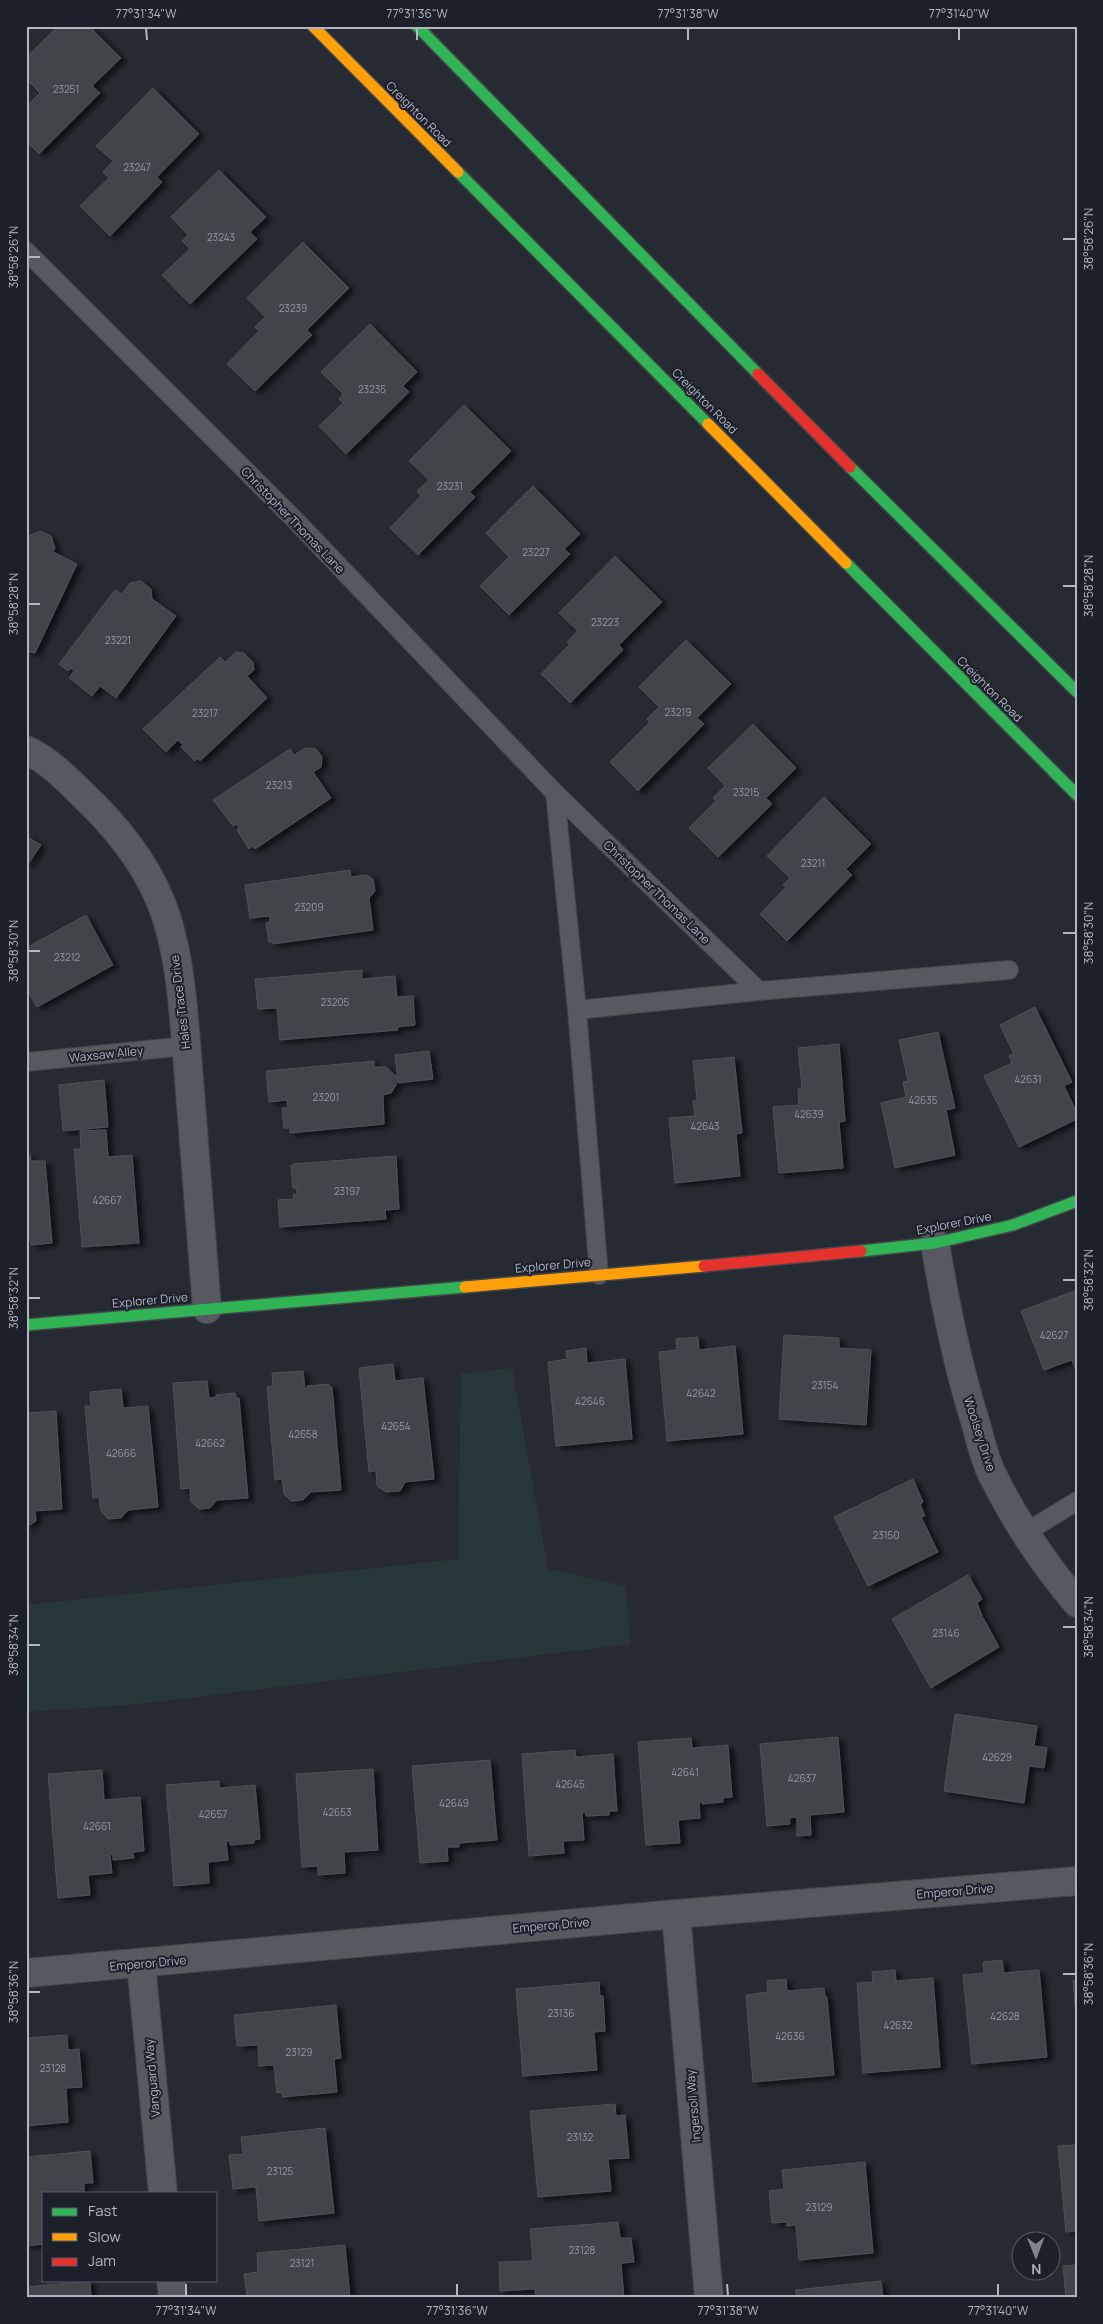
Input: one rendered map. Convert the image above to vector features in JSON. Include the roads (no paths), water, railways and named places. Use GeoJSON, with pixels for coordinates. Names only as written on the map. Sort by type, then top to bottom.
{"type":"FeatureCollection","features":[{"type":"Feature","properties":{"kind":"street","name":"Creighton Road"},"geometry":{"type":"LineString","coordinates":[[313,26],[1077,795]]}},
{"type":"Feature","properties":{"kind":"street"},"geometry":{"type":"LineString","coordinates":[[417,26],[778,395],[1077,692]]}},
{"type":"Feature","properties":{"kind":"street","name":"Hales Trace Drive"},"geometry":{"type":"LineString","coordinates":[[26,750],[36,754],[67,780],[110,821],[135,856],[160,900],[174,948],[186,1046],[207,1309]]}},
{"type":"Feature","properties":{"kind":"street","name":"Explorer Drive"},"geometry":{"type":"LineString","coordinates":[[26,1325],[838,1254],[935,1243],[1013,1226],[1077,1201]]}},
{"type":"Feature","properties":{"kind":"street","name":"Woolsey Drive"},"geometry":{"type":"LineString","coordinates":[[935,1243],[949,1325],[990,1471],[1025,1533],[1055,1576],[1077,1603]]}},
{"type":"Feature","properties":{"kind":"street","name":"Emperor Drive"},"geometry":{"type":"LineString","coordinates":[[26,1973],[676,1914],[1077,1881]]}},
{"type":"Feature","properties":{"kind":"street","name":"Ingersoll Way"},"geometry":{"type":"LineString","coordinates":[[676,1914],[709,2298]]}},
{"type":"Feature","properties":{"kind":"street","name":"Vanguard Way"},"geometry":{"type":"LineString","coordinates":[[141,1963],[163,2192]]}},
{"type":"Feature","properties":{"kind":"street"},"geometry":{"type":"LineString","coordinates":[[171,2282],[173,2298]]}},
{"type":"Feature","properties":{"kind":"lane","name":"Christopher Thomas Lane"},"geometry":{"type":"LineString","coordinates":[[26,251],[297,522],[555,793],[759,991]]}},
{"type":"Feature","properties":{"kind":"lane"},"geometry":{"type":"LineString","coordinates":[[555,793],[577,1010],[600,1274]]}},
{"type":"Feature","properties":{"kind":"lane"},"geometry":{"type":"LineString","coordinates":[[577,1010],[759,991],[1010,970]]}},
{"type":"Feature","properties":{"kind":"lane","name":"Waxsaw Alley"},"geometry":{"type":"LineString","coordinates":[[26,1062],[186,1046]]}},
{"type":"Feature","properties":{"kind":"lane"},"geometry":{"type":"LineString","coordinates":[[1025,1533],[1077,1501]]}}]}
